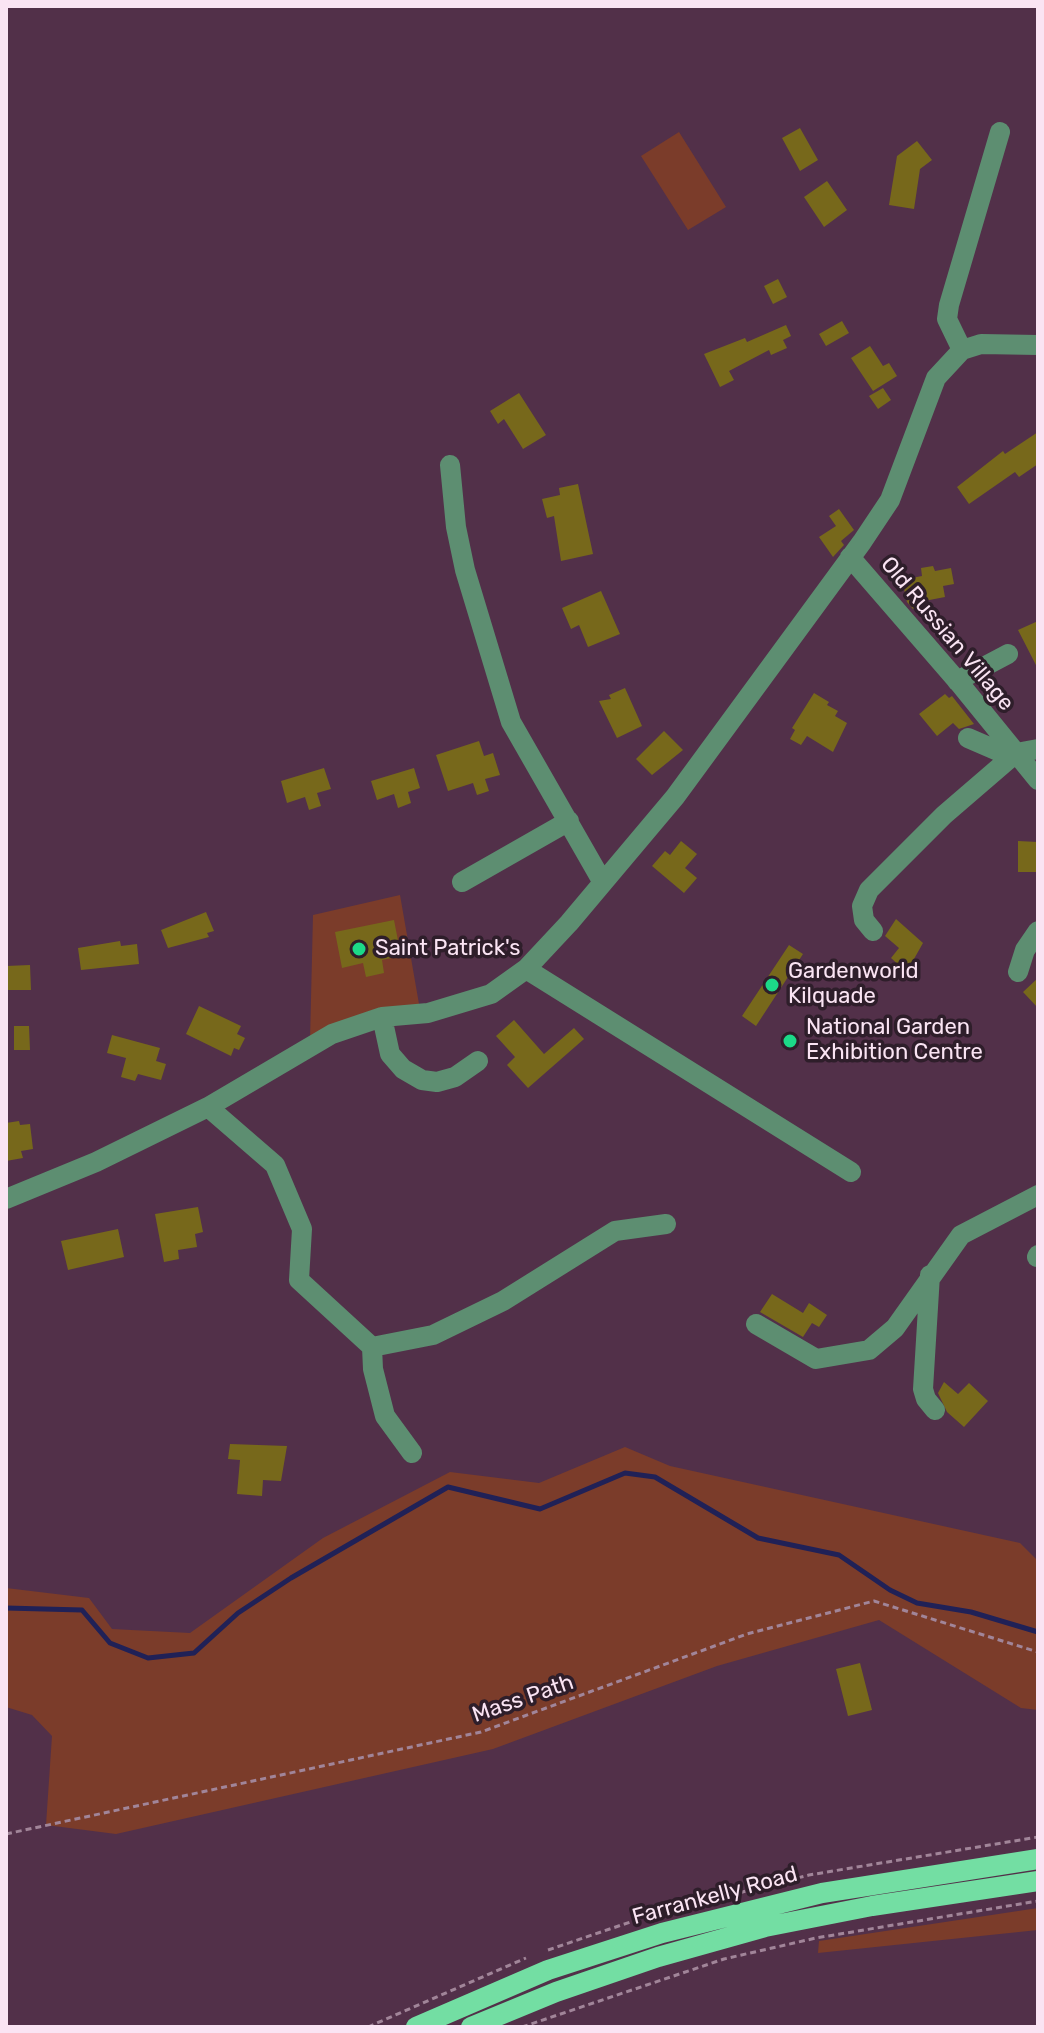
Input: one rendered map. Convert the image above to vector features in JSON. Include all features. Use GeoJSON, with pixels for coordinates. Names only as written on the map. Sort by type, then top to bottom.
{"type":"FeatureCollection","features":[{"type":"Feature","properties":{"kind":"main road","name":"Farrankelly Road"},"geometry":{"type":"LineString","coordinates":[[416,2027],[548,1970],[742,1911],[822,1893],[1038,1859]]}},
{"type":"Feature","properties":{"kind":"main road","name":"Farrankelly Road"},"geometry":{"type":"LineString","coordinates":[[471,2027],[556,1992],[658,1957],[765,1927],[872,1906],[1038,1881]]}},
{"type":"Feature","properties":{"kind":"street"},"geometry":{"type":"LineString","coordinates":[[962,350],[947,319],[949,305],[1000,132]]}},
{"type":"Feature","properties":{"kind":"street"},"geometry":{"type":"LineString","coordinates":[[6,1199],[96,1162],[208,1107],[332,1034],[382,1017],[428,1013],[491,994],[526,969],[675,797],[890,500],[936,378],[962,350],[981,344],[1038,345]]}},
{"type":"Feature","properties":{"kind":"street"},"geometry":{"type":"LineString","coordinates":[[450,465],[456,527],[511,722],[602,881]]}},
{"type":"Feature","properties":{"kind":"street","name":"Old Russian Village"},"geometry":{"type":"LineString","coordinates":[[850,557],[1038,780]]}},
{"type":"Feature","properties":{"kind":"street"},"geometry":{"type":"LineString","coordinates":[[957,681],[1008,654]]}},
{"type":"Feature","properties":{"kind":"street"},"geometry":{"type":"LineString","coordinates":[[968,738],[1014,755]]}},
{"type":"Feature","properties":{"kind":"street"},"geometry":{"type":"LineString","coordinates":[[873,931],[864,920],[862,906],[869,890],[944,815],[1014,755],[1038,749]]}},
{"type":"Feature","properties":{"kind":"street"},"geometry":{"type":"LineString","coordinates":[[462,882],[569,821]]}},
{"type":"Feature","properties":{"kind":"street"},"geometry":{"type":"LineString","coordinates":[[1018,972],[1025,950],[1038,931]]}},
{"type":"Feature","properties":{"kind":"street"},"geometry":{"type":"LineString","coordinates":[[526,969],[851,1172]]}},
{"type":"Feature","properties":{"kind":"street"},"geometry":{"type":"LineString","coordinates":[[382,1017],[390,1054],[403,1069],[422,1080],[437,1082],[455,1077],[478,1061]]}},
{"type":"Feature","properties":{"kind":"street"},"geometry":{"type":"LineString","coordinates":[[208,1107],[275,1165],[302,1229],[299,1280],[372,1347],[373,1369],[385,1416],[412,1453]]}},
{"type":"Feature","properties":{"kind":"street"},"geometry":{"type":"LineString","coordinates":[[756,1324],[816,1359],[856,1355],[869,1350],[895,1328],[961,1235],[1038,1195]]}},
{"type":"Feature","properties":{"kind":"street"},"geometry":{"type":"LineString","coordinates":[[372,1347],[433,1335],[503,1301],[615,1231],[666,1224]]}},
{"type":"Feature","properties":{"kind":"street"},"geometry":{"type":"LineString","coordinates":[[930,1275],[923,1389],[935,1410]]}},
{"type":"Feature","properties":{"kind":"path","name":"Mass Path"},"geometry":{"type":"LineString","coordinates":[[6,1834],[481,1732],[747,1634],[874,1601],[1038,1652]]}},
{"type":"Feature","properties":{"kind":"path"},"geometry":{"type":"LineString","coordinates":[[522,2027],[724,1959],[816,1938],[1038,1901]]}},
{"type":"Feature","properties":{"kind":"shaded area"},"geometry":{"type":"Polygon","coordinates":[[[679,132],[726,207],[688,230],[641,156],[679,132]]]}},
{"type":"Feature","properties":{"kind":"shaded area"},"geometry":{"type":"Polygon","coordinates":[[[400,895],[419,1004],[310,1041],[313,915],[400,895]]]}},
{"type":"Feature","properties":{"kind":"shaded area"},"geometry":{"type":"Polygon","coordinates":[[[625,1447],[670,1466],[1020,1543],[1038,1561],[1038,1710],[1021,1708],[879,1620],[717,1666],[493,1749],[116,1834],[46,1825],[52,1736],[32,1715],[6,1707],[6,1588],[89,1598],[112,1629],[190,1633],[323,1538],[450,1472],[539,1483],[625,1447]]]}},
{"type":"Feature","properties":{"kind":"shaded area"},"geometry":{"type":"Polygon","coordinates":[[[1038,1908],[1038,1930],[818,1953],[819,1941],[1038,1908]]]}},
{"type":"Feature","properties":{"kind":"building"},"geometry":{"type":"Polygon","coordinates":[[[800,128],[818,160],[800,171],[782,138],[800,128]]]}},
{"type":"Feature","properties":{"kind":"building"},"geometry":{"type":"Polygon","coordinates":[[[917,141],[932,160],[920,169],[914,209],[889,205],[897,156],[917,141]]]}},
{"type":"Feature","properties":{"kind":"building"},"geometry":{"type":"Polygon","coordinates":[[[827,181],[847,210],[824,227],[804,197],[827,181]]]}},
{"type":"Feature","properties":{"kind":"building"},"geometry":{"type":"Polygon","coordinates":[[[778,279],[787,297],[773,304],[764,286],[778,279]]]}},
{"type":"Feature","properties":{"kind":"building"},"geometry":{"type":"Polygon","coordinates":[[[842,321],[849,333],[826,346],[819,334],[842,321]]]}},
{"type":"Feature","properties":{"kind":"building"},"geometry":{"type":"Polygon","coordinates":[[[786,325],[791,336],[783,340],[787,348],[771,355],[769,350],[729,371],[734,380],[720,387],[704,354],[745,338],[747,342],[786,325]]]}},
{"type":"Feature","properties":{"kind":"building"},"geometry":{"type":"Polygon","coordinates":[[[870,346],[883,366],[889,363],[897,376],[873,391],[851,358],[870,346]]]}},
{"type":"Feature","properties":{"kind":"building"},"geometry":{"type":"Polygon","coordinates":[[[883,388],[891,400],[878,409],[869,396],[883,388]]]}},
{"type":"Feature","properties":{"kind":"building"},"geometry":{"type":"Polygon","coordinates":[[[519,393],[546,435],[523,449],[504,419],[498,424],[490,411],[519,393]]]}},
{"type":"Feature","properties":{"kind":"building"},"geometry":{"type":"Polygon","coordinates":[[[1038,432],[1038,464],[1019,477],[1015,472],[969,504],[957,487],[1003,451],[1005,454],[1038,432]]]}},
{"type":"Feature","properties":{"kind":"building"},"geometry":{"type":"Polygon","coordinates":[[[578,484],[593,554],[561,561],[554,516],[547,518],[542,499],[560,495],[559,488],[578,484]]]}},
{"type":"Feature","properties":{"kind":"building"},"geometry":{"type":"Polygon","coordinates":[[[839,509],[854,530],[841,541],[844,545],[833,557],[819,537],[836,526],[829,516],[839,509]]]}},
{"type":"Feature","properties":{"kind":"building"},"geometry":{"type":"Polygon","coordinates":[[[933,566],[935,571],[951,568],[954,584],[943,586],[945,597],[919,602],[920,608],[913,609],[907,602],[902,580],[922,576],[921,568],[933,566]]]}},
{"type":"Feature","properties":{"kind":"building"},"geometry":{"type":"Polygon","coordinates":[[[601,591],[620,634],[588,647],[579,625],[571,629],[562,608],[601,591]]]}},
{"type":"Feature","properties":{"kind":"building"},"geometry":{"type":"Polygon","coordinates":[[[1038,621],[1038,669],[1018,630],[1038,621]]]}},
{"type":"Feature","properties":{"kind":"building"},"geometry":{"type":"Polygon","coordinates":[[[625,688],[642,726],[617,738],[599,701],[611,699],[609,695],[625,688]]]}},
{"type":"Feature","properties":{"kind":"building"},"geometry":{"type":"Polygon","coordinates":[[[814,693],[829,702],[827,705],[838,711],[835,716],[847,723],[833,752],[807,736],[801,745],[790,739],[795,730],[792,728],[814,693]]]}},
{"type":"Feature","properties":{"kind":"building"},"geometry":{"type":"Polygon","coordinates":[[[945,694],[949,698],[952,696],[974,724],[959,729],[953,723],[937,736],[919,714],[945,694]]]}},
{"type":"Feature","properties":{"kind":"building"},"geometry":{"type":"Polygon","coordinates":[[[664,731],[683,750],[652,775],[636,759],[664,731]]]}},
{"type":"Feature","properties":{"kind":"building"},"geometry":{"type":"Polygon","coordinates":[[[479,741],[484,756],[493,753],[500,775],[485,779],[489,791],[477,795],[473,783],[448,791],[436,755],[479,741]]]}},
{"type":"Feature","properties":{"kind":"building"},"geometry":{"type":"Polygon","coordinates":[[[324,768],[331,789],[317,793],[321,806],[309,810],[305,797],[287,803],[281,781],[324,768]]]}},
{"type":"Feature","properties":{"kind":"building"},"geometry":{"type":"Polygon","coordinates":[[[414,768],[420,788],[408,792],[411,803],[398,808],[394,794],[377,800],[371,781],[414,768]]]}},
{"type":"Feature","properties":{"kind":"building"},"geometry":{"type":"Polygon","coordinates":[[[681,841],[697,854],[685,868],[697,878],[684,893],[652,866],[665,851],[670,855],[681,841]]]}},
{"type":"Feature","properties":{"kind":"building"},"geometry":{"type":"Polygon","coordinates":[[[1018,841],[1038,842],[1036,872],[1018,872],[1018,841]]]}},
{"type":"Feature","properties":{"kind":"building"},"geometry":{"type":"Polygon","coordinates":[[[206,912],[214,931],[207,933],[209,937],[168,948],[161,930],[206,912]]]}},
{"type":"Feature","properties":{"kind":"building"},"geometry":{"type":"Polygon","coordinates":[[[896,919],[923,943],[910,966],[905,962],[901,967],[891,958],[899,948],[885,936],[896,919]]]}},
{"type":"Feature","properties":{"kind":"building","name":"Saint Patrick's"},"geometry":{"type":"Polygon","coordinates":[[[394,920],[401,956],[382,960],[384,973],[366,977],[363,963],[342,968],[335,932],[394,920]]]}},
{"type":"Feature","properties":{"kind":"building"},"geometry":{"type":"Polygon","coordinates":[[[120,941],[121,946],[137,944],[139,964],[81,970],[78,948],[120,941]]]}},
{"type":"Feature","properties":{"kind":"building","name":"Gardenworld Kilquade"},"geometry":{"type":"Polygon","coordinates":[[[789,945],[803,954],[756,1026],[742,1016],[789,945]]]}},
{"type":"Feature","properties":{"kind":"building"},"geometry":{"type":"Polygon","coordinates":[[[30,965],[31,990],[6,990],[6,966],[30,965]]]}},
{"type":"Feature","properties":{"kind":"building"},"geometry":{"type":"Polygon","coordinates":[[[1038,978],[1038,1008],[1023,992],[1038,978]]]}},
{"type":"Feature","properties":{"kind":"building"},"geometry":{"type":"Polygon","coordinates":[[[199,1006],[241,1026],[237,1034],[245,1038],[239,1050],[234,1048],[231,1056],[186,1034],[199,1006]]]}},
{"type":"Feature","properties":{"kind":"building"},"geometry":{"type":"Polygon","coordinates":[[[514,1020],[544,1054],[574,1028],[584,1039],[528,1088],[507,1065],[515,1057],[496,1036],[514,1020]]]}},
{"type":"Feature","properties":{"kind":"building"},"geometry":{"type":"Polygon","coordinates":[[[14,1026],[29,1026],[30,1050],[14,1050],[14,1026]]]}},
{"type":"Feature","properties":{"kind":"building"},"geometry":{"type":"Polygon","coordinates":[[[112,1035],[160,1048],[156,1061],[166,1064],[161,1080],[138,1074],[135,1081],[121,1077],[126,1058],[107,1053],[112,1035]]]}},
{"type":"Feature","properties":{"kind":"building"},"geometry":{"type":"Polygon","coordinates":[[[19,1121],[20,1125],[30,1124],[33,1149],[21,1151],[23,1158],[6,1161],[6,1123],[19,1121]]]}},
{"type":"Feature","properties":{"kind":"building"},"geometry":{"type":"Polygon","coordinates":[[[198,1207],[203,1232],[195,1234],[197,1247],[178,1250],[179,1259],[164,1262],[155,1214],[198,1207]]]}},
{"type":"Feature","properties":{"kind":"building"},"geometry":{"type":"Polygon","coordinates":[[[118,1229],[124,1257],[68,1270],[61,1241],[118,1229]]]}},
{"type":"Feature","properties":{"kind":"building"},"geometry":{"type":"Polygon","coordinates":[[[772,1294],[803,1313],[809,1303],[827,1315],[819,1327],[812,1323],[803,1337],[760,1312],[772,1294]]]}},
{"type":"Feature","properties":{"kind":"building"},"geometry":{"type":"Polygon","coordinates":[[[944,1382],[958,1394],[969,1383],[988,1401],[964,1427],[947,1412],[938,1393],[944,1382]]]}},
{"type":"Feature","properties":{"kind":"building"},"geometry":{"type":"Polygon","coordinates":[[[230,1444],[287,1446],[281,1481],[263,1480],[262,1496],[237,1494],[240,1460],[228,1459],[230,1444]]]}},
{"type":"Feature","properties":{"kind":"building"},"geometry":{"type":"Polygon","coordinates":[[[860,1663],[872,1710],[848,1716],[836,1669],[860,1663]]]}},
{"type":"Feature","properties":{"kind":"waterway"},"geometry":{"type":"LineString","coordinates":[[6,1608],[82,1610],[110,1643],[148,1658],[194,1653],[238,1613],[291,1578],[448,1487],[540,1509],[625,1473],[655,1477],[758,1538],[839,1555],[890,1590],[917,1603],[971,1612],[1038,1632]]}},
{"type":"Feature","properties":{"kind":"place","name":"Saint Patrick's"},"geometry":{"type":"Point","coordinates":[359,949]}},
{"type":"Feature","properties":{"kind":"place","name":"Gardenworld Kilquade"},"geometry":{"type":"Point","coordinates":[772,985]}},
{"type":"Feature","properties":{"kind":"place","name":"National Garden Exhibition Centre"},"geometry":{"type":"Point","coordinates":[790,1041]}}]}
